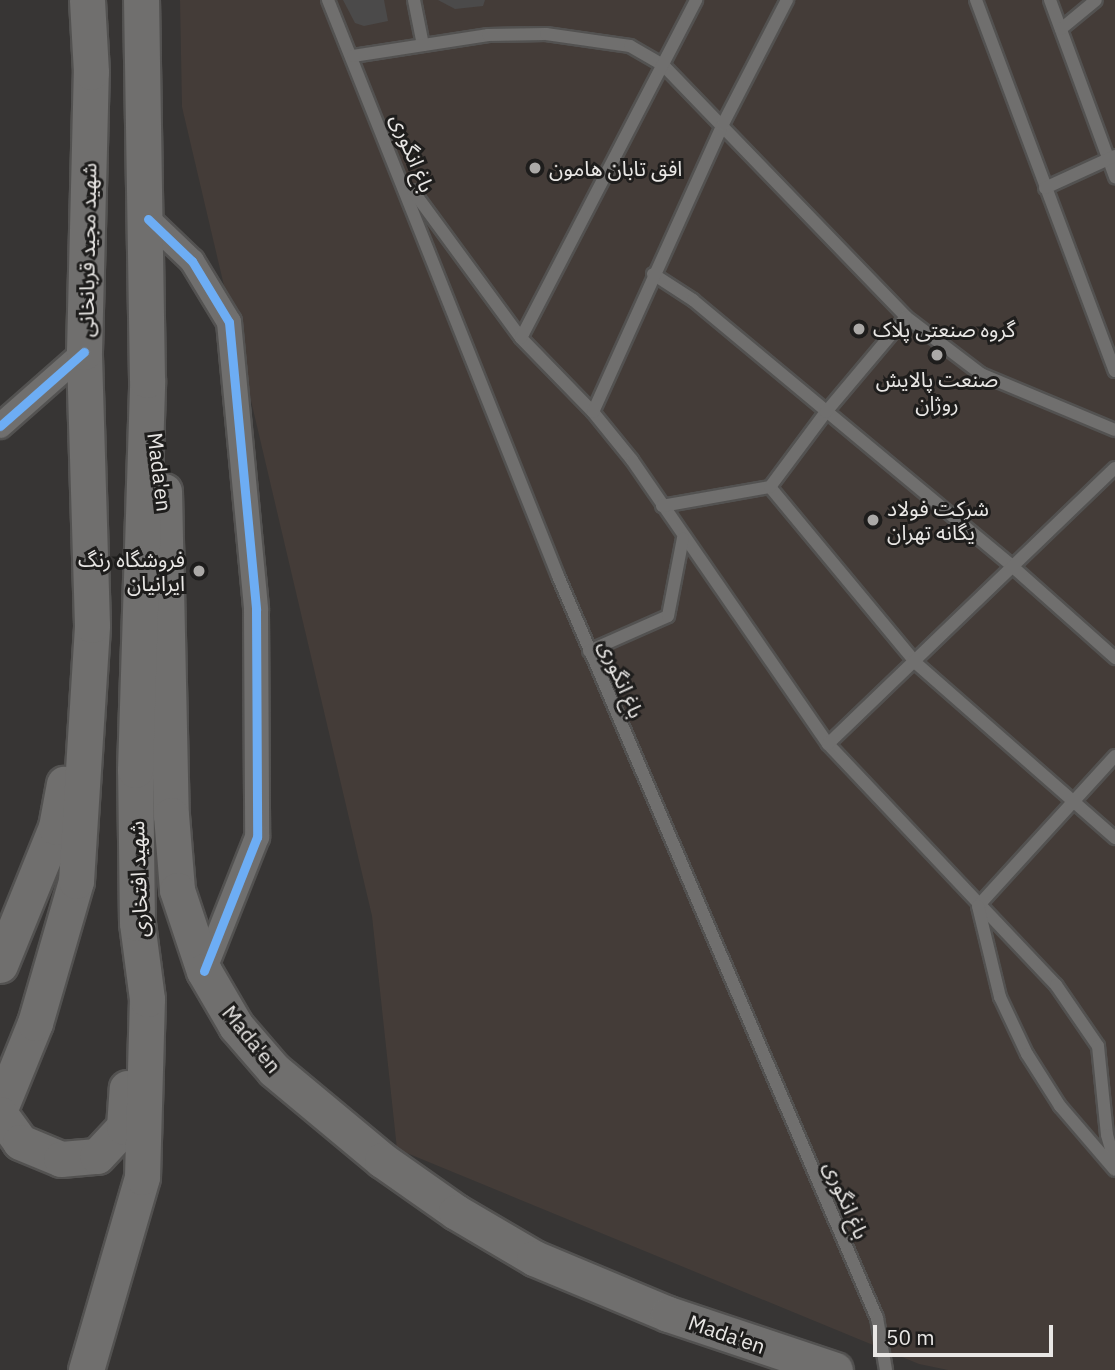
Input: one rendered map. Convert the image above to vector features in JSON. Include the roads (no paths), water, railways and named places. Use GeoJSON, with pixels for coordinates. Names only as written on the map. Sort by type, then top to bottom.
{"type":"FeatureCollection","features":[{"type":"Feature","properties":{"kind":"main road","name":"شهید مجید قربانخانی"},"geometry":{"type":"LineString","coordinates":[[87,0],[91,72],[85,352],[92,625]]}},
{"type":"Feature","properties":{"kind":"main road"},"geometry":{"type":"LineString","coordinates":[[141,0],[148,219],[147,380]]}},
{"type":"Feature","properties":{"kind":"main road","name":"Mada'en"},"geometry":{"type":"LineString","coordinates":[[147,380],[167,508],[171,815],[176,877],[189,933],[204,971],[236,1026],[274,1070],[382,1160],[456,1212],[534,1258],[668,1314],[835,1370]]}},
{"type":"Feature","properties":{"kind":"main road","name":"شهید افتخاری"},"geometry":{"type":"LineString","coordinates":[[86,1370],[142,1177],[147,999],[136,923],[135,770],[147,380]]}},
{"type":"Feature","properties":{"kind":"main road"},"geometry":{"type":"LineString","coordinates":[[0,965],[56,827],[92,625]]}},
{"type":"Feature","properties":{"kind":"main road"},"geometry":{"type":"LineString","coordinates":[[0,1109],[35,1023],[76,881],[92,625]]}},
{"type":"Feature","properties":{"kind":"main road"},"geometry":{"type":"LineString","coordinates":[[0,1114],[20,1142],[61,1159],[97,1156],[124,1127],[130,1049],[147,999]]}},
{"type":"Feature","properties":{"kind":"street"},"geometry":{"type":"LineString","coordinates":[[148,219],[192,261],[229,321],[256,610],[257,837],[204,971]]}},
{"type":"Feature","properties":{"kind":"street"},"geometry":{"type":"LineString","coordinates":[[0,426],[85,352]]}},
{"type":"Feature","properties":{"kind":"lane","name":"باغ انگوری"},"geometry":{"type":"LineString","coordinates":[[328,0],[401,174],[589,651],[877,1318],[886,1370]]}},
{"type":"Feature","properties":{"kind":"lane"},"geometry":{"type":"LineString","coordinates":[[414,0],[423,45]]}},
{"type":"Feature","properties":{"kind":"lane"},"geometry":{"type":"LineString","coordinates":[[521,338],[696,0]]}},
{"type":"Feature","properties":{"kind":"lane"},"geometry":{"type":"LineString","coordinates":[[593,412],[723,124],[787,0]]}},
{"type":"Feature","properties":{"kind":"lane"},"geometry":{"type":"LineString","coordinates":[[976,0],[1115,371]]}},
{"type":"Feature","properties":{"kind":"lane"},"geometry":{"type":"LineString","coordinates":[[1050,0],[1111,157],[1115,177]]}},
{"type":"Feature","properties":{"kind":"lane"},"geometry":{"type":"LineString","coordinates":[[1061,29],[1096,0]]}},
{"type":"Feature","properties":{"kind":"lane"},"geometry":{"type":"LineString","coordinates":[[353,56],[488,35],[584,37],[630,46],[664,65],[906,317],[981,374],[1115,430]]}},
{"type":"Feature","properties":{"kind":"lane"},"geometry":{"type":"LineString","coordinates":[[1045,188],[1111,157]]}},
{"type":"Feature","properties":{"kind":"lane"},"geometry":{"type":"LineString","coordinates":[[401,174],[521,338],[593,412],[828,744],[978,906],[1056,985],[1098,1046],[1110,1106],[1115,1163]]}},
{"type":"Feature","properties":{"kind":"lane"},"geometry":{"type":"LineString","coordinates":[[653,274],[693,300],[1013,567],[1115,658]]}},
{"type":"Feature","properties":{"kind":"lane"},"geometry":{"type":"LineString","coordinates":[[662,506],[770,487],[826,412],[906,317]]}},
{"type":"Feature","properties":{"kind":"lane"},"geometry":{"type":"LineString","coordinates":[[828,744],[916,664],[1115,468]]}},
{"type":"Feature","properties":{"kind":"lane"},"geometry":{"type":"LineString","coordinates":[[770,487],[916,664],[1115,838]]}},
{"type":"Feature","properties":{"kind":"lane"},"geometry":{"type":"LineString","coordinates":[[589,651],[668,616],[682,538]]}},
{"type":"Feature","properties":{"kind":"lane"},"geometry":{"type":"LineString","coordinates":[[978,906],[1115,756]]}},
{"type":"Feature","properties":{"kind":"lane"},"geometry":{"type":"LineString","coordinates":[[978,906],[1000,997],[1027,1055],[1060,1106],[1115,1170]]}},
{"type":"Feature","properties":{"kind":"place","name":"افق تابان هامون"},"geometry":{"type":"Point","coordinates":[535,168]}},
{"type":"Feature","properties":{"kind":"place","name":"گروه صنعتی پلاک"},"geometry":{"type":"Point","coordinates":[859,329]}},
{"type":"Feature","properties":{"kind":"place","name":"صنعت پالایش روژان"},"geometry":{"type":"Point","coordinates":[937,355]}},
{"type":"Feature","properties":{"kind":"place","name":"شرکت فولاد یگانه تهران"},"geometry":{"type":"Point","coordinates":[873,520]}},
{"type":"Feature","properties":{"kind":"place","name":"فروشگاه رنگ ایرانیان"},"geometry":{"type":"Point","coordinates":[199,571]}}]}
